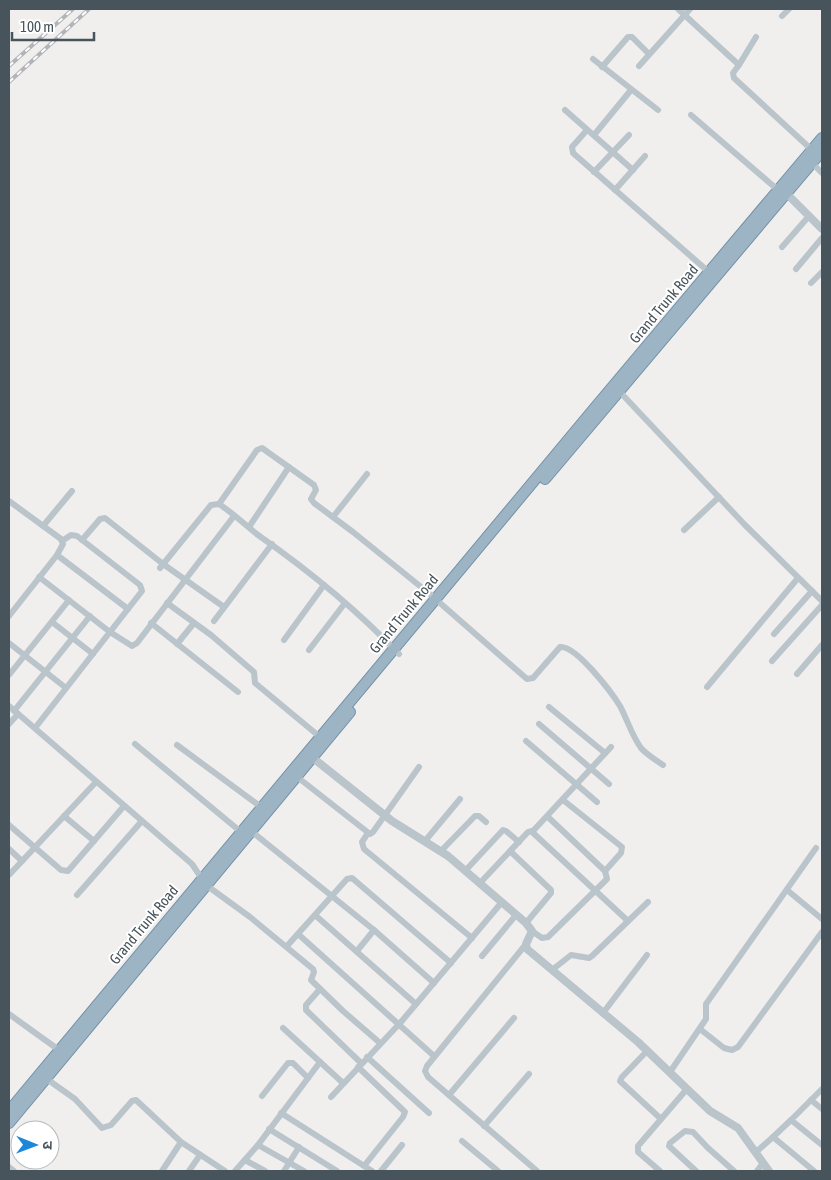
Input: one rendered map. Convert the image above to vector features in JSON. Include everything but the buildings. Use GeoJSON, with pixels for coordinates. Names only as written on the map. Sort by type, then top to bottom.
{"type":"FeatureCollection","features":[{"type":"Feature","properties":{"kind":"highway","name":"Grand Trunk Road"},"geometry":{"type":"LineString","coordinates":[[246,831],[261,807],[309,755],[397,651],[710,273],[782,192],[812,162],[822,138]]}},
{"type":"Feature","properties":{"kind":"highway","name":"Grand Trunk Road"},"geometry":{"type":"LineString","coordinates":[[445,592],[620,392],[817,150]]}},
{"type":"Feature","properties":{"kind":"highway","name":"Grand Trunk Road"},"geometry":{"type":"LineString","coordinates":[[9,1123],[43,1076],[204,881],[296,776],[320,737],[397,651]]}},
{"type":"Feature","properties":{"kind":"highway","name":"Grand Trunk Road"},"geometry":{"type":"LineString","coordinates":[[9,1110],[43,1076],[59,1050],[204,881]]}},
{"type":"Feature","properties":{"kind":"street"},"geometry":{"type":"LineString","coordinates":[[678,9],[739,65]]}},
{"type":"Feature","properties":{"kind":"street"},"geometry":{"type":"LineString","coordinates":[[639,66],[690,9]]}},
{"type":"Feature","properties":{"kind":"street"},"geometry":{"type":"LineString","coordinates":[[782,16],[789,9]]}},
{"type":"Feature","properties":{"kind":"street"},"geometry":{"type":"LineString","coordinates":[[602,67],[629,36],[648,54]]}},
{"type":"Feature","properties":{"kind":"street"},"geometry":{"type":"LineString","coordinates":[[756,37],[733,73],[734,78],[817,150]]}},
{"type":"Feature","properties":{"kind":"street"},"geometry":{"type":"LineString","coordinates":[[593,59],[630,90],[658,110]]}},
{"type":"Feature","properties":{"kind":"street"},"geometry":{"type":"LineString","coordinates":[[594,135],[630,90]]}},
{"type":"Feature","properties":{"kind":"street"},"geometry":{"type":"LineString","coordinates":[[565,110],[633,170]]}},
{"type":"Feature","properties":{"kind":"street"},"geometry":{"type":"LineString","coordinates":[[691,115],[782,192],[822,229]]}},
{"type":"Feature","properties":{"kind":"street"},"geometry":{"type":"LineString","coordinates":[[587,130],[572,147],[572,151],[710,273]]}},
{"type":"Feature","properties":{"kind":"street"},"geometry":{"type":"LineString","coordinates":[[594,172],[629,135]]}},
{"type":"Feature","properties":{"kind":"street"},"geometry":{"type":"LineString","coordinates":[[616,190],[645,156]]}},
{"type":"Feature","properties":{"kind":"street"},"geometry":{"type":"LineString","coordinates":[[812,162],[822,173]]}},
{"type":"Feature","properties":{"kind":"street"},"geometry":{"type":"LineString","coordinates":[[782,247],[809,216]]}},
{"type":"Feature","properties":{"kind":"street"},"geometry":{"type":"LineString","coordinates":[[796,269],[822,238]]}},
{"type":"Feature","properties":{"kind":"street"},"geometry":{"type":"LineString","coordinates":[[811,283],[822,272]]}},
{"type":"Feature","properties":{"kind":"street"},"geometry":{"type":"LineString","coordinates":[[620,392],[719,497],[822,601]]}},
{"type":"Feature","properties":{"kind":"street"},"geometry":{"type":"LineString","coordinates":[[219,504],[259,449],[264,449],[316,486],[312,501],[438,601],[527,679],[533,678],[556,650],[564,647],[572,651],[594,672],[618,704],[641,747],[663,765]]}},
{"type":"Feature","properties":{"kind":"street"},"geometry":{"type":"LineString","coordinates":[[249,527],[289,467]]}},
{"type":"Feature","properties":{"kind":"street"},"geometry":{"type":"LineString","coordinates":[[333,517],[366,474]]}},
{"type":"Feature","properties":{"kind":"street"},"geometry":{"type":"LineString","coordinates":[[43,526],[72,490]]}},
{"type":"Feature","properties":{"kind":"street"},"geometry":{"type":"LineString","coordinates":[[684,530],[719,497]]}},
{"type":"Feature","properties":{"kind":"street"},"geometry":{"type":"LineString","coordinates":[[9,501],[62,540]]}},
{"type":"Feature","properties":{"kind":"street"},"geometry":{"type":"LineString","coordinates":[[162,566],[210,504],[219,504],[300,565],[397,651]]}},
{"type":"Feature","properties":{"kind":"street"},"geometry":{"type":"LineString","coordinates":[[39,577],[110,632],[132,646],[137,643],[234,516]]}},
{"type":"Feature","properties":{"kind":"street"},"geometry":{"type":"LineString","coordinates":[[82,540],[100,518],[105,518],[162,566],[224,607]]}},
{"type":"Feature","properties":{"kind":"street"},"geometry":{"type":"LineString","coordinates":[[35,728],[128,609],[142,588],[76,536],[71,535],[62,540]]}},
{"type":"Feature","properties":{"kind":"street"},"geometry":{"type":"LineString","coordinates":[[9,616],[57,555],[62,546],[62,540]]}},
{"type":"Feature","properties":{"kind":"street"},"geometry":{"type":"LineString","coordinates":[[214,620],[272,544]]}},
{"type":"Feature","properties":{"kind":"street"},"geometry":{"type":"LineString","coordinates":[[57,555],[128,609]]}},
{"type":"Feature","properties":{"kind":"street"},"geometry":{"type":"LineString","coordinates":[[707,687],[798,578]]}},
{"type":"Feature","properties":{"kind":"street"},"geometry":{"type":"LineString","coordinates":[[284,640],[324,585]]}},
{"type":"Feature","properties":{"kind":"street"},"geometry":{"type":"LineString","coordinates":[[774,634],[812,591]]}},
{"type":"Feature","properties":{"kind":"street"},"geometry":{"type":"LineString","coordinates":[[9,675],[69,600]]}},
{"type":"Feature","properties":{"kind":"street"},"geometry":{"type":"LineString","coordinates":[[167,603],[211,634],[254,672],[254,683],[320,737]]}},
{"type":"Feature","properties":{"kind":"street"},"geometry":{"type":"LineString","coordinates":[[309,650],[345,603]]}},
{"type":"Feature","properties":{"kind":"street"},"geometry":{"type":"LineString","coordinates":[[772,661],[822,605]]}},
{"type":"Feature","properties":{"kind":"street"},"geometry":{"type":"LineString","coordinates":[[9,724],[14,710],[90,616]]}},
{"type":"Feature","properties":{"kind":"street"},"geometry":{"type":"LineString","coordinates":[[52,622],[93,654]]}},
{"type":"Feature","properties":{"kind":"street"},"geometry":{"type":"LineString","coordinates":[[177,644],[194,623]]}},
{"type":"Feature","properties":{"kind":"street"},"geometry":{"type":"LineString","coordinates":[[151,624],[238,692]]}},
{"type":"Feature","properties":{"kind":"street"},"geometry":{"type":"LineString","coordinates":[[9,643],[66,688]]}},
{"type":"Feature","properties":{"kind":"street"},"geometry":{"type":"LineString","coordinates":[[797,674],[822,645]]}},
{"type":"Feature","properties":{"kind":"street"},"geometry":{"type":"LineString","coordinates":[[550,707],[605,753]]}},
{"type":"Feature","properties":{"kind":"street"},"geometry":{"type":"LineString","coordinates":[[14,710],[192,864],[204,881],[287,946],[313,969],[314,972],[310,979],[380,1043]]}},
{"type":"Feature","properties":{"kind":"street"},"geometry":{"type":"LineString","coordinates":[[539,724],[609,784]]}},
{"type":"Feature","properties":{"kind":"street"},"geometry":{"type":"LineString","coordinates":[[526,741],[597,802]]}},
{"type":"Feature","properties":{"kind":"street"},"geometry":{"type":"LineString","coordinates":[[135,744],[332,896],[374,930],[434,984]]}},
{"type":"Feature","properties":{"kind":"street"},"geometry":{"type":"LineString","coordinates":[[177,745],[261,807]]}},
{"type":"Feature","properties":{"kind":"street"},"geometry":{"type":"LineString","coordinates":[[480,883],[528,832],[533,832],[548,817],[611,747]]}},
{"type":"Feature","properties":{"kind":"street"},"geometry":{"type":"LineString","coordinates":[[309,755],[407,831],[442,851],[526,923],[532,931],[546,939],[596,892],[607,879],[605,870],[548,817]]}},
{"type":"Feature","properties":{"kind":"street"},"geometry":{"type":"LineString","coordinates":[[419,767],[373,832],[368,833],[362,842],[364,849],[472,938]]}},
{"type":"Feature","properties":{"kind":"street"},"geometry":{"type":"LineString","coordinates":[[296,776],[368,833]]}},
{"type":"Feature","properties":{"kind":"street"},"geometry":{"type":"LineString","coordinates":[[9,875],[96,782]]}},
{"type":"Feature","properties":{"kind":"street"},"geometry":{"type":"LineString","coordinates":[[425,841],[460,799]]}},
{"type":"Feature","properties":{"kind":"street"},"geometry":{"type":"LineString","coordinates":[[563,800],[622,847],[622,853],[605,870]]}},
{"type":"Feature","properties":{"kind":"street"},"geometry":{"type":"LineString","coordinates":[[9,825],[61,870],[68,871],[124,806]]}},
{"type":"Feature","properties":{"kind":"street"},"geometry":{"type":"LineString","coordinates":[[64,816],[94,841]]}},
{"type":"Feature","properties":{"kind":"street"},"geometry":{"type":"LineString","coordinates":[[442,851],[475,816],[479,816],[486,822]]}},
{"type":"Feature","properties":{"kind":"street"},"geometry":{"type":"LineString","coordinates":[[77,895],[142,822]]}},
{"type":"Feature","properties":{"kind":"street"},"geometry":{"type":"LineString","coordinates":[[465,871],[503,830],[519,842]]}},
{"type":"Feature","properties":{"kind":"street"},"geometry":{"type":"LineString","coordinates":[[533,832],[628,921]]}},
{"type":"Feature","properties":{"kind":"street"},"geometry":{"type":"LineString","coordinates":[[670,1072],[706,1019],[706,1004],[816,848]]}},
{"type":"Feature","properties":{"kind":"street"},"geometry":{"type":"LineString","coordinates":[[9,849],[22,861]]}},
{"type":"Feature","properties":{"kind":"street"},"geometry":{"type":"LineString","coordinates":[[510,851],[551,890],[551,893],[526,923]]}},
{"type":"Feature","properties":{"kind":"street"},"geometry":{"type":"LineString","coordinates":[[287,946],[347,879],[355,880],[451,963]]}},
{"type":"Feature","properties":{"kind":"street"},"geometry":{"type":"LineString","coordinates":[[787,890],[822,918]]}},
{"type":"Feature","properties":{"kind":"street"},"geometry":{"type":"LineString","coordinates":[[331,1097],[399,1024],[502,902]]}},
{"type":"Feature","properties":{"kind":"street"},"geometry":{"type":"LineString","coordinates":[[552,970],[571,955],[591,957],[648,902]]}},
{"type":"Feature","properties":{"kind":"street"},"geometry":{"type":"LineString","coordinates":[[316,915],[416,1004]]}},
{"type":"Feature","properties":{"kind":"street"},"geometry":{"type":"LineString","coordinates":[[482,956],[516,915]]}},
{"type":"Feature","properties":{"kind":"street"},"geometry":{"type":"LineString","coordinates":[[357,950],[374,930]]}},
{"type":"Feature","properties":{"kind":"street"},"geometry":{"type":"LineString","coordinates":[[532,931],[526,944],[425,1068],[426,1074],[529,1169],[537,1171]]}},
{"type":"Feature","properties":{"kind":"street"},"geometry":{"type":"LineString","coordinates":[[700,1029],[724,1048],[732,1050],[738,1047],[822,932]]}},
{"type":"Feature","properties":{"kind":"street"},"geometry":{"type":"LineString","coordinates":[[298,934],[434,1056]]}},
{"type":"Feature","properties":{"kind":"street"},"geometry":{"type":"LineString","coordinates":[[526,944],[527,949],[647,1051],[710,1111],[738,1128],[768,1171]]}},
{"type":"Feature","properties":{"kind":"street"},"geometry":{"type":"LineString","coordinates":[[603,1013],[646,955]]}},
{"type":"Feature","properties":{"kind":"street"},"geometry":{"type":"LineString","coordinates":[[320,989],[306,1005],[306,1010],[405,1112],[364,1166]]}},
{"type":"Feature","properties":{"kind":"street"},"geometry":{"type":"LineString","coordinates":[[9,1014],[59,1050]]}},
{"type":"Feature","properties":{"kind":"street"},"geometry":{"type":"LineString","coordinates":[[449,1094],[514,1018]]}},
{"type":"Feature","properties":{"kind":"street"},"geometry":{"type":"LineString","coordinates":[[283,1028],[343,1084]]}},
{"type":"Feature","properties":{"kind":"street"},"geometry":{"type":"LineString","coordinates":[[647,1051],[620,1081],[661,1119]]}},
{"type":"Feature","properties":{"kind":"street"},"geometry":{"type":"LineString","coordinates":[[367,1058],[429,1113]]}},
{"type":"Feature","properties":{"kind":"street"},"geometry":{"type":"LineString","coordinates":[[235,1171],[258,1145],[320,1062]]}},
{"type":"Feature","properties":{"kind":"street"},"geometry":{"type":"LineString","coordinates":[[262,1096],[288,1063],[292,1063],[308,1078]]}},
{"type":"Feature","properties":{"kind":"street"},"geometry":{"type":"LineString","coordinates":[[484,1126],[529,1074]]}},
{"type":"Feature","properties":{"kind":"street"},"geometry":{"type":"LineString","coordinates":[[43,1076],[76,1099],[102,1128],[111,1125],[132,1100],[136,1100],[181,1142],[220,1170]]}},
{"type":"Feature","properties":{"kind":"street"},"geometry":{"type":"LineString","coordinates":[[756,1152],[822,1089]]}},
{"type":"Feature","properties":{"kind":"street"},"geometry":{"type":"LineString","coordinates":[[660,1171],[638,1152],[637,1148],[686,1090]]}},
{"type":"Feature","properties":{"kind":"street"},"geometry":{"type":"LineString","coordinates":[[811,1100],[822,1109]]}},
{"type":"Feature","properties":{"kind":"street"},"geometry":{"type":"LineString","coordinates":[[281,1113],[372,1171]]}},
{"type":"Feature","properties":{"kind":"street"},"geometry":{"type":"LineString","coordinates":[[791,1120],[822,1145]]}},
{"type":"Feature","properties":{"kind":"street"},"geometry":{"type":"LineString","coordinates":[[269,1129],[337,1171]]}},
{"type":"Feature","properties":{"kind":"street"},"geometry":{"type":"LineString","coordinates":[[696,1171],[669,1146],[671,1142],[688,1131],[693,1132],[734,1171]]}},
{"type":"Feature","properties":{"kind":"street"},"geometry":{"type":"LineString","coordinates":[[773,1137],[814,1171]]}},
{"type":"Feature","properties":{"kind":"street"},"geometry":{"type":"LineString","coordinates":[[462,1141],[498,1171]]}},
{"type":"Feature","properties":{"kind":"street"},"geometry":{"type":"LineString","coordinates":[[162,1171],[181,1142]]}},
{"type":"Feature","properties":{"kind":"street"},"geometry":{"type":"LineString","coordinates":[[258,1145],[304,1171]]}},
{"type":"Feature","properties":{"kind":"street"},"geometry":{"type":"LineString","coordinates":[[381,1171],[402,1145]]}},
{"type":"Feature","properties":{"kind":"street"},"geometry":{"type":"LineString","coordinates":[[284,1171],[299,1147]]}},
{"type":"Feature","properties":{"kind":"street"},"geometry":{"type":"LineString","coordinates":[[189,1171],[200,1155]]}},
{"type":"Feature","properties":{"kind":"street"},"geometry":{"type":"LineString","coordinates":[[245,1160],[265,1171]]}},
{"type":"Feature","properties":{"kind":"street"},"geometry":{"type":"LineString","coordinates":[[756,1171],[763,1163]]}},
{"type":"Feature","properties":{"kind":"street"},"geometry":{"type":"LineString","coordinates":[[9,1167],[14,1171]]}},
{"type":"Feature","properties":{"kind":"railway"},"geometry":{"type":"LineString","coordinates":[[9,66],[73,9]]}},
{"type":"Feature","properties":{"kind":"railway"},"geometry":{"type":"LineString","coordinates":[[9,82],[89,9]]}}]}
